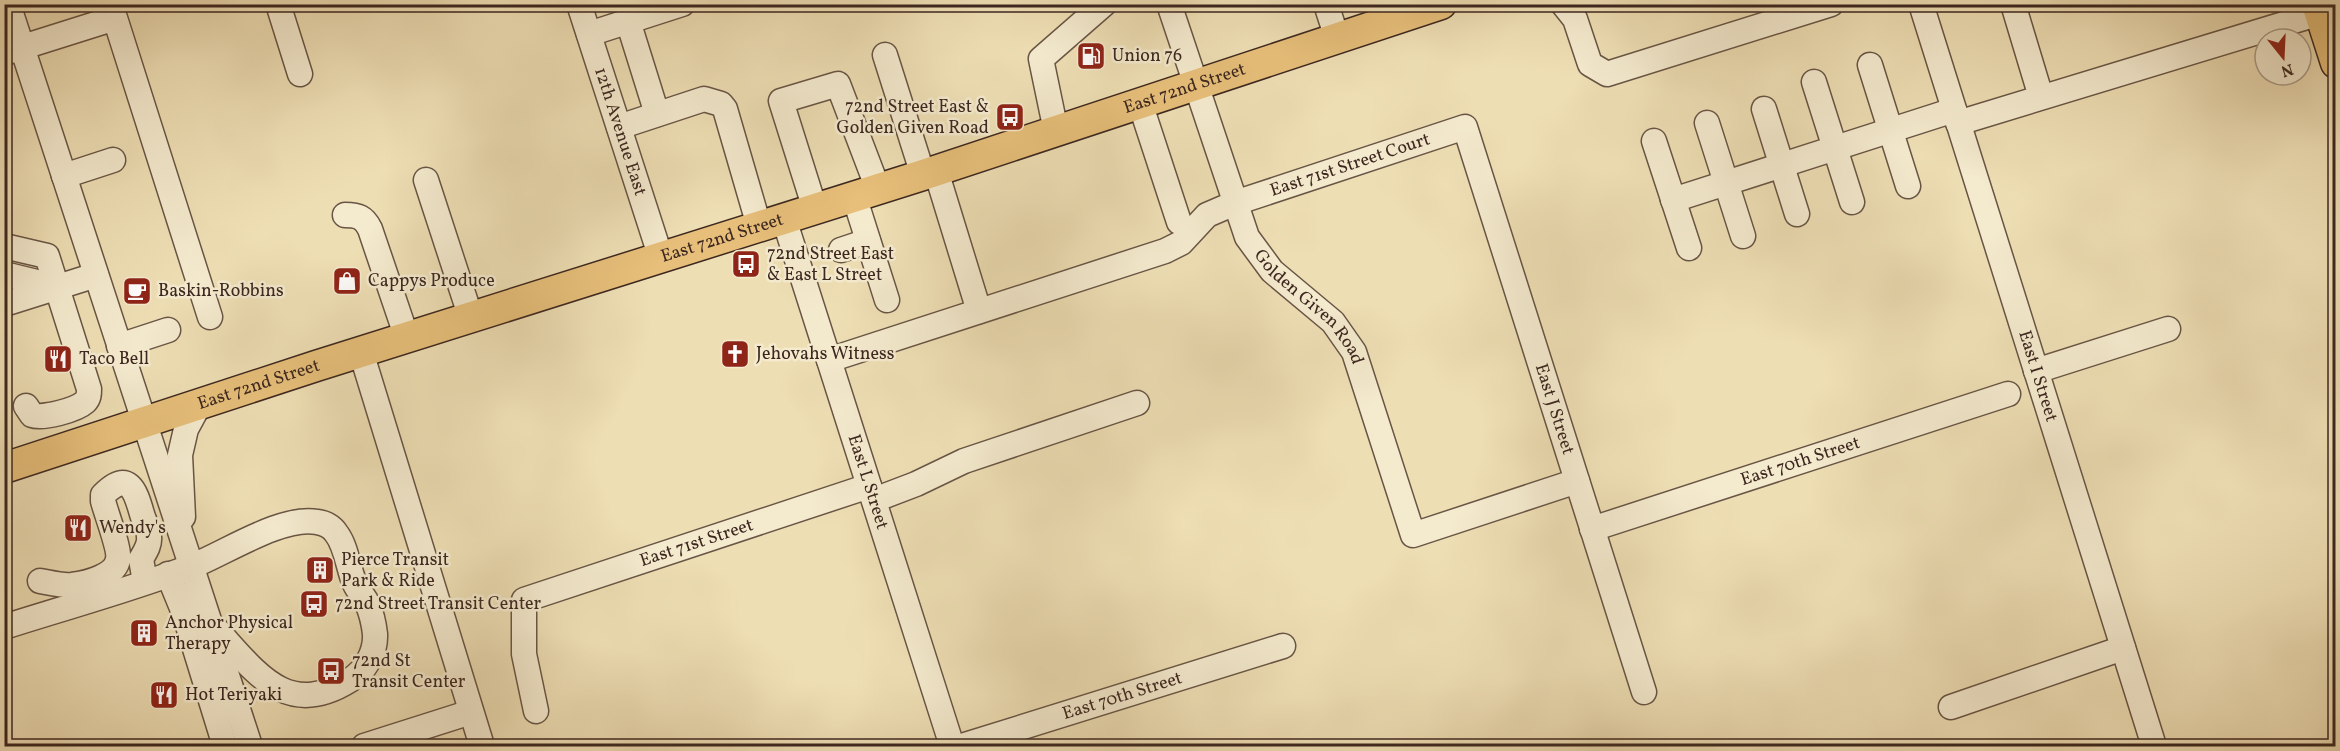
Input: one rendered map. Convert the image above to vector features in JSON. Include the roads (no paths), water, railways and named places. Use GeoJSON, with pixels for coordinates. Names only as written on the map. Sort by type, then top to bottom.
{"type":"FeatureCollection","features":[{"type":"Feature","properties":{"kind":"main road","name":"East 72nd Street"},"geometry":{"type":"LineString","coordinates":[[4,468],[361,352],[929,173],[1441,4]]}},
{"type":"Feature","properties":{"kind":"main road"},"geometry":{"type":"LineString","coordinates":[[2318,9],[2336,63]]}},
{"type":"Feature","properties":{"kind":"street"},"geometry":{"type":"LineString","coordinates":[[8,4],[13,50],[64,176],[250,747]]}},
{"type":"Feature","properties":{"kind":"street"},"geometry":{"type":"LineString","coordinates":[[278,4],[300,74]]}},
{"type":"Feature","properties":{"kind":"street","name":"12th Avenue East"},"geometry":{"type":"LineString","coordinates":[[579,4],[661,258]]}},
{"type":"Feature","properties":{"kind":"street"},"geometry":{"type":"LineString","coordinates":[[588,34],[682,4]]}},
{"type":"Feature","properties":{"kind":"street"},"geometry":{"type":"LineString","coordinates":[[1056,130],[1041,59],[1104,4]]}},
{"type":"Feature","properties":{"kind":"street","name":"Golden Given Road"},"geometry":{"type":"LineString","coordinates":[[1169,4],[1247,237],[1258,255],[1284,283],[1333,322],[1354,351],[1413,534],[1577,481]]}},
{"type":"Feature","properties":{"kind":"street"},"geometry":{"type":"LineString","coordinates":[[1326,4],[1337,38]]}},
{"type":"Feature","properties":{"kind":"street"},"geometry":{"type":"LineString","coordinates":[[1571,9],[1590,64],[1607,74],[1830,4]]}},
{"type":"Feature","properties":{"kind":"street","name":"East I Street"},"geometry":{"type":"LineString","coordinates":[[1921,4],[2154,747]]}},
{"type":"Feature","properties":{"kind":"street"},"geometry":{"type":"LineString","coordinates":[[2013,4],[2041,97]]}},
{"type":"Feature","properties":{"kind":"street"},"geometry":{"type":"LineString","coordinates":[[1673,200],[1891,130],[2041,97],[2318,9]]}},
{"type":"Feature","properties":{"kind":"street"},"geometry":{"type":"LineString","coordinates":[[13,50],[115,18],[210,317]]}},
{"type":"Feature","properties":{"kind":"street"},"geometry":{"type":"LineString","coordinates":[[619,127],[657,114],[628,21]]}},
{"type":"Feature","properties":{"kind":"street"},"geometry":{"type":"LineString","coordinates":[[885,55],[980,311]]}},
{"type":"Feature","properties":{"kind":"street"},"geometry":{"type":"LineString","coordinates":[[1870,65],[1908,186]]}},
{"type":"Feature","properties":{"kind":"street"},"geometry":{"type":"LineString","coordinates":[[1814,82],[1852,202]]}},
{"type":"Feature","properties":{"kind":"street"},"geometry":{"type":"LineString","coordinates":[[815,209],[782,101],[838,84],[866,193],[868,241],[887,300]]}},
{"type":"Feature","properties":{"kind":"street","name":"East L Street"},"geometry":{"type":"LineString","coordinates":[[657,114],[704,99],[721,104],[725,109],[829,360],[952,747]]}},
{"type":"Feature","properties":{"kind":"street"},"geometry":{"type":"LineString","coordinates":[[1140,103],[1179,222]]}},
{"type":"Feature","properties":{"kind":"street"},"geometry":{"type":"LineString","coordinates":[[1764,109],[1797,214]]}},
{"type":"Feature","properties":{"kind":"street"},"geometry":{"type":"LineString","coordinates":[[1707,123],[1743,236]]}},
{"type":"Feature","properties":{"kind":"street","name":"East 71st Street Court"},"geometry":{"type":"LineString","coordinates":[[829,360],[1165,251],[1181,243],[1207,215],[1235,203],[1465,127]]}},
{"type":"Feature","properties":{"kind":"street","name":"East J Street"},"geometry":{"type":"LineString","coordinates":[[1465,127],[1644,692]]}},
{"type":"Feature","properties":{"kind":"street"},"geometry":{"type":"LineString","coordinates":[[1654,141],[1689,248]]}},
{"type":"Feature","properties":{"kind":"street"},"geometry":{"type":"LineString","coordinates":[[64,176],[113,160]]}},
{"type":"Feature","properties":{"kind":"street"},"geometry":{"type":"LineString","coordinates":[[426,180],[471,318]]}},
{"type":"Feature","properties":{"kind":"street"},"geometry":{"type":"LineString","coordinates":[[345,215],[357,215],[365,219],[407,338]]}},
{"type":"Feature","properties":{"kind":"street"},"geometry":{"type":"LineString","coordinates":[[841,250],[868,241]]}},
{"type":"Feature","properties":{"kind":"street"},"geometry":{"type":"LineString","coordinates":[[4,246],[47,256],[88,384],[89,396],[82,404],[42,417],[32,415],[26,406]]}},
{"type":"Feature","properties":{"kind":"street"},"geometry":{"type":"LineString","coordinates":[[4,274],[57,287]]}},
{"type":"Feature","properties":{"kind":"street"},"geometry":{"type":"LineString","coordinates":[[4,304],[96,275]]}},
{"type":"Feature","properties":{"kind":"street"},"geometry":{"type":"LineString","coordinates":[[2036,371],[2168,329]]}},
{"type":"Feature","properties":{"kind":"street"},"geometry":{"type":"LineString","coordinates":[[119,346],[168,330]]}},
{"type":"Feature","properties":{"kind":"street"},"geometry":{"type":"LineString","coordinates":[[361,352],[482,747]]}},
{"type":"Feature","properties":{"kind":"street","name":"East 70th Street"},"geometry":{"type":"LineString","coordinates":[[1592,529],[2008,394]]}},
{"type":"Feature","properties":{"kind":"street","name":"East 71st Street"},"geometry":{"type":"LineString","coordinates":[[536,711],[524,654],[524,600],[872,493],[916,484],[964,461],[1137,403]]}},
{"type":"Feature","properties":{"kind":"street"},"geometry":{"type":"LineString","coordinates":[[188,556],[180,454],[186,429],[199,405]]}},
{"type":"Feature","properties":{"kind":"street"},"geometry":{"type":"LineString","coordinates":[[40,581],[73,585],[103,576],[114,569],[118,559],[117,550],[103,495],[117,483],[125,483],[133,487],[137,494],[149,537],[147,548],[141,559],[145,582]]}},
{"type":"Feature","properties":{"kind":"street"},"geometry":{"type":"LineString","coordinates":[[4,627],[168,574],[188,556],[286,524],[316,522],[329,526],[338,534],[356,585],[367,602],[375,634],[369,662],[355,677],[334,690],[311,696],[282,690],[260,676],[209,622]]}},
{"type":"Feature","properties":{"kind":"street"},"geometry":{"type":"LineString","coordinates":[[168,574],[191,634],[225,747]]}},
{"type":"Feature","properties":{"kind":"street","name":"East 70th Street"},"geometry":{"type":"LineString","coordinates":[[962,747],[1283,646]]}},
{"type":"Feature","properties":{"kind":"street"},"geometry":{"type":"LineString","coordinates":[[1951,707],[2123,648]]}},
{"type":"Feature","properties":{"kind":"street"},"geometry":{"type":"LineString","coordinates":[[364,747],[471,712]]}},
{"type":"Feature","properties":{"kind":"place","name":"Union 76"},"geometry":{"type":"Point","coordinates":[1091,56]}},
{"type":"Feature","properties":{"kind":"place","name":"72nd Street East & Golden Given Road"},"geometry":{"type":"Point","coordinates":[1010,117]}},
{"type":"Feature","properties":{"kind":"place","name":"72nd Street East & East L Street"},"geometry":{"type":"Point","coordinates":[746,264]}},
{"type":"Feature","properties":{"kind":"place","name":"Cappys Produce"},"geometry":{"type":"Point","coordinates":[347,281]}},
{"type":"Feature","properties":{"kind":"place","name":"Baskin-Robbins"},"geometry":{"type":"Point","coordinates":[137,291]}},
{"type":"Feature","properties":{"kind":"place","name":"Jehovahs Witness"},"geometry":{"type":"Point","coordinates":[735,354]}},
{"type":"Feature","properties":{"kind":"place","name":"Taco Bell"},"geometry":{"type":"Point","coordinates":[58,359]}},
{"type":"Feature","properties":{"kind":"place","name":"Wendy's"},"geometry":{"type":"Point","coordinates":[78,528]}},
{"type":"Feature","properties":{"kind":"place","name":"Pierce Transit Park & Ride"},"geometry":{"type":"Point","coordinates":[320,570]}},
{"type":"Feature","properties":{"kind":"place","name":"72nd Street Transit Center"},"geometry":{"type":"Point","coordinates":[314,604]}},
{"type":"Feature","properties":{"kind":"place","name":"Anchor Physical Therapy"},"geometry":{"type":"Point","coordinates":[144,633]}},
{"type":"Feature","properties":{"kind":"place","name":"72nd St Transit Center"},"geometry":{"type":"Point","coordinates":[331,671]}},
{"type":"Feature","properties":{"kind":"place","name":"Hot Teriyaki"},"geometry":{"type":"Point","coordinates":[164,695]}}]}
